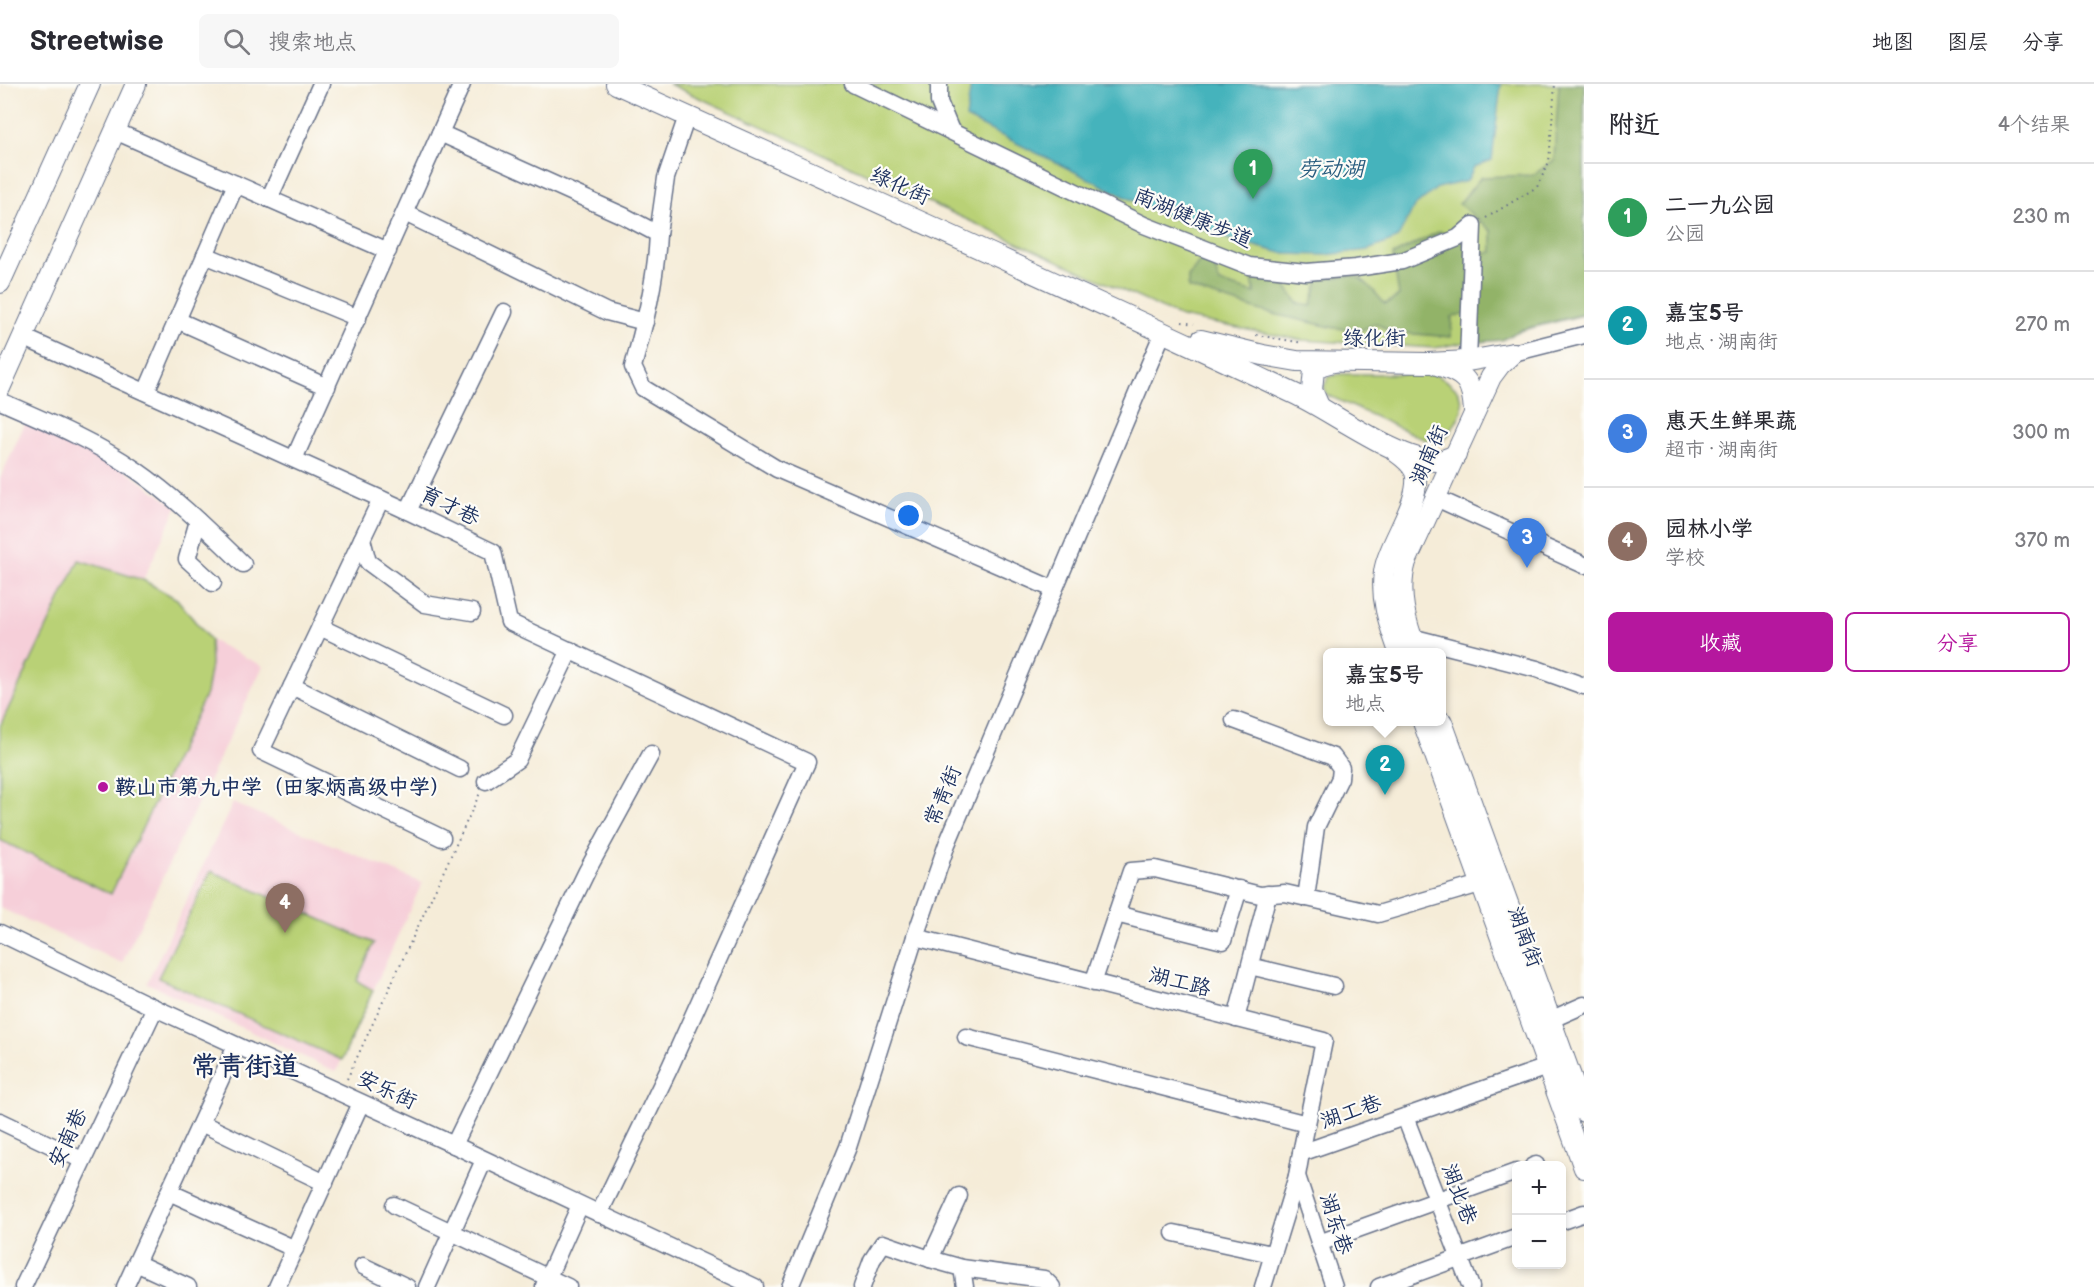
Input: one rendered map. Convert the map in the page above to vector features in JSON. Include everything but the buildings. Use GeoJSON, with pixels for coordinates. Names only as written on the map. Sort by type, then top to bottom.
{"type":"FeatureCollection","features":[{"type":"Feature","properties":{"kind":"main road"},"geometry":{"type":"LineString","coordinates":[[0,283],[90,84]]}},
{"type":"Feature","properties":{"kind":"main road"},"geometry":{"type":"LineString","coordinates":[[0,388],[136,84]]}},
{"type":"Feature","properties":{"kind":"main road","name":"绿化街"},"geometry":{"type":"LineString","coordinates":[[616,84],[1163,332],[1319,406],[1394,450],[1441,461],[1456,455]]}},
{"type":"Feature","properties":{"kind":"main road","name":"绿化街"},"geometry":{"type":"LineString","coordinates":[[1163,332],[1297,361],[1428,363],[1468,361],[1513,353]]}},
{"type":"Feature","properties":{"kind":"main road","name":"湖南街"},"geometry":{"type":"LineString","coordinates":[[1409,648],[1403,573],[1406,562],[1491,377],[1513,353]]}},
{"type":"Feature","properties":{"kind":"main road"},"geometry":{"type":"LineString","coordinates":[[1319,406],[1312,390],[1314,370],[1333,362]]}},
{"type":"Feature","properties":{"kind":"main road"},"geometry":{"type":"LineString","coordinates":[[1428,363],[1452,370],[1466,380],[1473,392],[1474,411]]}},
{"type":"Feature","properties":{"kind":"main road","name":"湖南街"},"geometry":{"type":"LineString","coordinates":[[1394,450],[1414,470],[1416,482],[1414,495],[1387,557],[1384,572],[1384,607],[1409,648]]}},
{"type":"Feature","properties":{"kind":"main road","name":"湖南街"},"geometry":{"type":"LineString","coordinates":[[1424,726],[1584,1168]]}},
{"type":"Feature","properties":{"kind":"main road","name":"湖南街"},"geometry":{"type":"LineString","coordinates":[[1443,726],[1584,1112]]}},
{"type":"Feature","properties":{"kind":"street"},"geometry":{"type":"LineString","coordinates":[[269,199],[321,84]]}},
{"type":"Feature","properties":{"kind":"street"},"geometry":{"type":"LineString","coordinates":[[294,459],[462,84]]}},
{"type":"Feature","properties":{"kind":"street","name":"南湖健康步道"},"geometry":{"type":"LineString","coordinates":[[853,84],[1144,225],[1249,266],[1306,272],[1402,261],[1458,238],[1473,225]]}},
{"type":"Feature","properties":{"kind":"street"},"geometry":{"type":"LineString","coordinates":[[939,84],[939,102],[951,131]]}},
{"type":"Feature","properties":{"kind":"street"},"geometry":{"type":"LineString","coordinates":[[687,116],[666,178],[658,234],[657,265],[633,367],[643,388],[777,469],[1053,589]]}},
{"type":"Feature","properties":{"kind":"street"},"geometry":{"type":"LineString","coordinates":[[115,131],[388,251]]}},
{"type":"Feature","properties":{"kind":"street"},"geometry":{"type":"LineString","coordinates":[[440,133],[624,216],[658,234]]}},
{"type":"Feature","properties":{"kind":"street"},"geometry":{"type":"LineString","coordinates":[[146,392],[236,184]]}},
{"type":"Feature","properties":{"kind":"street"},"geometry":{"type":"LineString","coordinates":[[405,213],[606,312],[645,322]]}},
{"type":"Feature","properties":{"kind":"street"},"geometry":{"type":"LineString","coordinates":[[1468,361],[1473,225]]}},
{"type":"Feature","properties":{"kind":"street"},"geometry":{"type":"LineString","coordinates":[[205,255],[358,318]]}},
{"type":"Feature","properties":{"kind":"street"},"geometry":{"type":"LineString","coordinates":[[408,511],[504,312]]}},
{"type":"Feature","properties":{"kind":"street"},"geometry":{"type":"LineString","coordinates":[[177,320],[327,387]]}},
{"type":"Feature","properties":{"kind":"street","name":"常青街"},"geometry":{"type":"LineString","coordinates":[[790,1287],[848,1147],[947,844],[1163,332]]}},
{"type":"Feature","properties":{"kind":"street","name":"绿化街"},"geometry":{"type":"LineString","coordinates":[[1513,353],[1584,335]]}},
{"type":"Feature","properties":{"kind":"street","name":"育才巷"},"geometry":{"type":"LineString","coordinates":[[23,337],[408,511],[493,552],[509,622],[807,762],[670,1067],[599,1214]]}},
{"type":"Feature","properties":{"kind":"street"},"geometry":{"type":"LineString","coordinates":[[0,401],[108,453],[136,470],[198,520],[243,564]]}},
{"type":"Feature","properties":{"kind":"street"},"geometry":{"type":"LineString","coordinates":[[1436,498],[1584,565]]}},
{"type":"Feature","properties":{"kind":"street"},"geometry":{"type":"LineString","coordinates":[[381,499],[261,751],[442,838]]}},
{"type":"Feature","properties":{"kind":"street"},"geometry":{"type":"LineString","coordinates":[[198,520],[187,559],[213,583]]}},
{"type":"Feature","properties":{"kind":"street"},"geometry":{"type":"LineString","coordinates":[[362,539],[368,562],[425,604],[472,612]]}},
{"type":"Feature","properties":{"kind":"street"},"geometry":{"type":"LineString","coordinates":[[320,627],[504,715]]}},
{"type":"Feature","properties":{"kind":"street"},"geometry":{"type":"LineString","coordinates":[[486,781],[517,760],[570,650]]}},
{"type":"Feature","properties":{"kind":"street"},"geometry":{"type":"LineString","coordinates":[[1446,654],[1537,669],[1584,686]]}},
{"type":"Feature","properties":{"kind":"street"},"geometry":{"type":"LineString","coordinates":[[292,686],[460,769]]}},
{"type":"Feature","properties":{"kind":"street"},"geometry":{"type":"LineString","coordinates":[[1234,720],[1333,757],[1341,768],[1340,778],[1316,827],[1306,898]]}},
{"type":"Feature","properties":{"kind":"street"},"geometry":{"type":"LineString","coordinates":[[454,1145],[587,871],[651,754]]}},
{"type":"Feature","properties":{"kind":"street"},"geometry":{"type":"LineString","coordinates":[[1093,982],[1131,871],[1155,869],[1239,889],[1268,894],[1285,893],[1378,914],[1480,884]]}},
{"type":"Feature","properties":{"kind":"street"},"geometry":{"type":"LineString","coordinates":[[1116,914],[1223,941],[1239,889]]}},
{"type":"Feature","properties":{"kind":"street"},"geometry":{"type":"LineString","coordinates":[[1236,1019],[1268,894]]}},
{"type":"Feature","properties":{"kind":"street","name":"安乐街"},"geometry":{"type":"LineString","coordinates":[[0,933],[236,1046],[454,1145],[755,1287]]}},
{"type":"Feature","properties":{"kind":"street","name":"湖工路"},"geometry":{"type":"LineString","coordinates":[[915,937],[1324,1041],[1301,1153]]}},
{"type":"Feature","properties":{"kind":"street"},"geometry":{"type":"LineString","coordinates":[[1250,966],[1334,986]]}},
{"type":"Feature","properties":{"kind":"street"},"geometry":{"type":"LineString","coordinates":[[1550,1020],[1584,1005]]}},
{"type":"Feature","properties":{"kind":"street","name":"安南巷"},"geometry":{"type":"LineString","coordinates":[[23,1287],[155,1008]]}},
{"type":"Feature","properties":{"kind":"street"},"geometry":{"type":"LineString","coordinates":[[966,1036],[1307,1124]]}},
{"type":"Feature","properties":{"kind":"street"},"geometry":{"type":"LineString","coordinates":[[125,1287],[236,1046]]}},
{"type":"Feature","properties":{"kind":"street","name":"湖工巷"},"geometry":{"type":"LineString","coordinates":[[1263,1287],[1297,1176],[1301,1153],[1547,1067]]}},
{"type":"Feature","properties":{"kind":"street"},"geometry":{"type":"LineString","coordinates":[[277,1287],[361,1103]]}},
{"type":"Feature","properties":{"kind":"street","name":"湖北巷"},"geometry":{"type":"LineString","coordinates":[[1405,1117],[1471,1287]]}},
{"type":"Feature","properties":{"kind":"street"},"geometry":{"type":"LineString","coordinates":[[0,1121],[82,1160]]}},
{"type":"Feature","properties":{"kind":"street"},"geometry":{"type":"LineString","coordinates":[[201,1123],[325,1183]]}},
{"type":"Feature","properties":{"kind":"street"},"geometry":{"type":"LineString","coordinates":[[427,1287],[484,1160]]}},
{"type":"Feature","properties":{"kind":"street"},"geometry":{"type":"LineString","coordinates":[[1319,1243],[1512,1173]]}},
{"type":"Feature","properties":{"kind":"street","name":"湖东巷"},"geometry":{"type":"LineString","coordinates":[[1297,1176],[1334,1287]]}},
{"type":"Feature","properties":{"kind":"street"},"geometry":{"type":"LineString","coordinates":[[169,1192],[295,1249]]}},
{"type":"Feature","properties":{"kind":"street"},"geometry":{"type":"LineString","coordinates":[[930,1259],[959,1196]]}},
{"type":"Feature","properties":{"kind":"street"},"geometry":{"type":"LineString","coordinates":[[394,1205],[546,1282],[568,1287]]}},
{"type":"Feature","properties":{"kind":"street"},"geometry":{"type":"LineString","coordinates":[[546,1282],[580,1205]]}},
{"type":"Feature","properties":{"kind":"street"},"geometry":{"type":"LineString","coordinates":[[1566,1220],[1584,1213]]}},
{"type":"Feature","properties":{"kind":"street"},"geometry":{"type":"LineString","coordinates":[[1174,1233],[1267,1253]]}},
{"type":"Feature","properties":{"kind":"street"},"geometry":{"type":"LineString","coordinates":[[1379,1287],[1512,1238]]}},
{"type":"Feature","properties":{"kind":"street"},"geometry":{"type":"LineString","coordinates":[[862,1287],[872,1260],[883,1243],[962,1268],[1044,1279],[1052,1287]]}},
{"type":"Feature","properties":{"kind":"street"},"geometry":{"type":"LineString","coordinates":[[136,1263],[188,1287]]}},
{"type":"Feature","properties":{"kind":"street"},"geometry":{"type":"LineString","coordinates":[[363,1266],[407,1287]]}},
{"type":"Feature","properties":{"kind":"street"},"geometry":{"type":"LineString","coordinates":[[962,1268],[965,1287]]}},
{"type":"Feature","properties":{"kind":"path"},"geometry":{"type":"LineString","coordinates":[[1473,225],[1538,188],[1549,162],[1555,84]]}},
{"type":"Feature","properties":{"kind":"path"},"geometry":{"type":"LineString","coordinates":[[1181,322],[1204,326]]}},
{"type":"Feature","properties":{"kind":"path"},"geometry":{"type":"LineString","coordinates":[[1250,334],[1308,344]]}},
{"type":"Feature","properties":{"kind":"path"},"geometry":{"type":"LineString","coordinates":[[341,1093],[486,781]]}},
{"type":"Feature","properties":{"kind":"shaded area","name":"鞍山市第九中学（田家炳高级中学）"},"geometry":{"type":"Polygon","coordinates":[[[26,421],[62,435],[112,461],[177,507],[143,580],[177,599],[210,640],[263,666],[122,963],[0,908],[0,479],[26,421]]]}},
{"type":"Feature","properties":{"kind":"shaded area"},"geometry":{"type":"Polygon","coordinates":[[[233,803],[422,883],[336,1072],[147,983],[233,803]]]}},
{"type":"Feature","properties":{"kind":"green space"},"geometry":{"type":"Polygon","coordinates":[[[669,84],[1584,84],[1584,315],[1499,336],[1435,348],[1301,340],[1181,317],[669,84]]]}},
{"type":"Feature","properties":{"kind":"green space"},"geometry":{"type":"Polygon","coordinates":[[[1559,84],[1584,84],[1584,314],[1520,330],[1502,340],[1480,342],[1477,312],[1452,317],[1451,337],[1391,332],[1376,323],[1362,330],[1335,328],[1265,312],[1188,288],[1188,277],[1201,260],[1212,261],[1220,283],[1255,293],[1250,271],[1276,273],[1298,303],[1311,306],[1319,280],[1343,276],[1357,277],[1363,280],[1385,304],[1399,296],[1393,255],[1440,231],[1483,254],[1492,252],[1492,231],[1459,204],[1481,177],[1533,175],[1554,160],[1559,84]]]}},
{"type":"Feature","properties":{"kind":"green space"},"geometry":{"type":"Polygon","coordinates":[[[1340,374],[1435,374],[1457,390],[1462,401],[1462,411],[1450,433],[1440,442],[1426,440],[1327,395],[1324,386],[1329,377],[1340,374]]]}},
{"type":"Feature","properties":{"kind":"green space"},"geometry":{"type":"Polygon","coordinates":[[[79,560],[143,580],[177,599],[210,640],[211,664],[206,694],[111,894],[0,840],[0,726],[79,560]]]}},
{"type":"Feature","properties":{"kind":"green space"},"geometry":{"type":"Polygon","coordinates":[[[211,871],[374,943],[357,981],[373,990],[342,1060],[158,978],[211,871]]]}},
{"type":"Feature","properties":{"kind":"water","name":"劳动湖"},"geometry":{"type":"Polygon","coordinates":[[[971,84],[1501,84],[1492,160],[1474,167],[1467,181],[1437,188],[1414,207],[1397,239],[1368,250],[1325,255],[1286,254],[1228,239],[1150,209],[966,118],[971,84]]]}},
{"type":"Feature","properties":{"kind":"place","name":"二一九公园"},"geometry":{"type":"Point","coordinates":[1253,199]}},
{"type":"Feature","properties":{"kind":"place","name":"惠天生鲜果蔬"},"geometry":{"type":"Point","coordinates":[1527,568]}},
{"type":"Feature","properties":{"kind":"place","name":"鞍山市第九中学（田家炳高级中学）"},"geometry":{"type":"Point","coordinates":[103,787]}},
{"type":"Feature","properties":{"kind":"place","name":"嘉宝5号"},"geometry":{"type":"Point","coordinates":[1385,795]}},
{"type":"Feature","properties":{"kind":"place","name":"园林小学"},"geometry":{"type":"Point","coordinates":[285,933]}},
{"type":"Feature","properties":{"kind":"district","name":"常青街道"},"geometry":{"type":"Point","coordinates":[245,1067]}}]}
